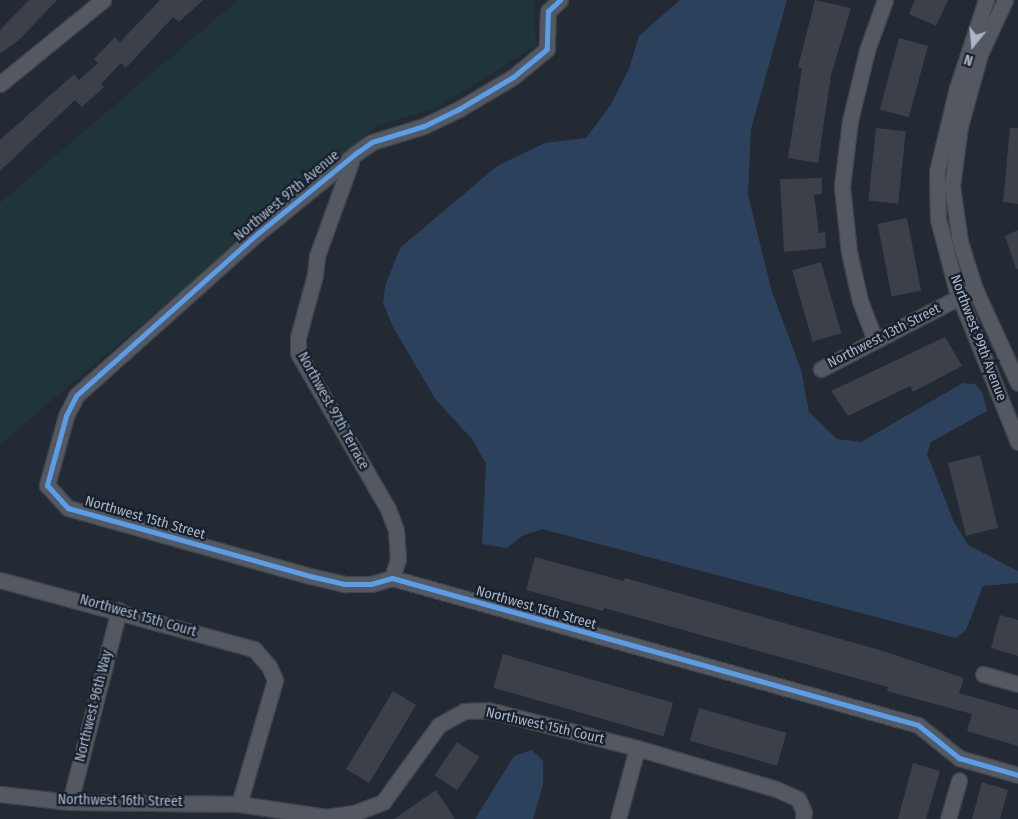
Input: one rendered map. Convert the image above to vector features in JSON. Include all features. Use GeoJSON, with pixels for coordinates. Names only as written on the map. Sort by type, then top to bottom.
{"type":"FeatureCollection","features":[{"type":"Feature","properties":{"kind":"street"},"geometry":{"type":"LineString","coordinates":[[0,84],[103,0]]}},
{"type":"Feature","properties":{"kind":"street","name":"Northwest 97th Avenue"},"geometry":{"type":"LineString","coordinates":[[47,485],[66,416],[76,396],[258,233],[355,154],[372,142],[424,126],[513,77],[547,49],[548,11],[560,0]]}},
{"type":"Feature","properties":{"kind":"street"},"geometry":{"type":"LineString","coordinates":[[875,340],[860,301],[853,268],[842,186],[850,121],[867,50],[885,0]]}},
{"type":"Feature","properties":{"kind":"street","name":"Northwest 99th Avenue"},"geometry":{"type":"LineString","coordinates":[[986,0],[957,88],[937,171],[938,220],[959,297],[1018,442]]}},
{"type":"Feature","properties":{"kind":"street","name":"Northwest 99th Avenue"},"geometry":{"type":"LineString","coordinates":[[1005,0],[980,54],[960,126],[952,186],[960,242],[975,289],[1018,383]]}},
{"type":"Feature","properties":{"kind":"street","name":"Northwest 97th Terrace"},"geometry":{"type":"LineString","coordinates":[[355,154],[342,179],[317,256],[315,275],[298,337],[298,353],[388,509],[396,530],[398,559],[392,578]]}},
{"type":"Feature","properties":{"kind":"street","name":"Northwest 13th Street"},"geometry":{"type":"LineString","coordinates":[[821,368],[975,289]]}},
{"type":"Feature","properties":{"kind":"street","name":"Northwest 15th Street"},"geometry":{"type":"LineString","coordinates":[[47,485],[68,508],[310,576],[346,584],[371,584],[392,578],[918,725],[959,758],[1018,775]]}},
{"type":"Feature","properties":{"kind":"street","name":"Northwest 15th Court"},"geometry":{"type":"LineString","coordinates":[[0,580],[118,610],[254,649],[269,666],[275,680],[239,804],[327,818],[357,812],[383,802],[439,724],[464,711],[488,710],[637,748],[776,789],[798,799],[804,812],[803,819]]}},
{"type":"Feature","properties":{"kind":"street","name":"Northwest 96th Way"},"geometry":{"type":"LineString","coordinates":[[70,802],[118,610]]}},
{"type":"Feature","properties":{"kind":"street"},"geometry":{"type":"LineString","coordinates":[[983,674],[1018,684]]}},
{"type":"Feature","properties":{"kind":"street"},"geometry":{"type":"LineString","coordinates":[[618,819],[637,748]]}},
{"type":"Feature","properties":{"kind":"street"},"geometry":{"type":"LineString","coordinates":[[948,819],[958,781]]}},
{"type":"Feature","properties":{"kind":"street","name":"Northwest 16th Street"},"geometry":{"type":"LineString","coordinates":[[0,794],[70,802],[239,804]]}},
{"type":"Feature","properties":{"kind":"green space"},"geometry":{"type":"Polygon","coordinates":[[[238,0],[534,0],[536,46],[436,108],[378,125],[0,444],[0,203],[238,0]]]}},
{"type":"Feature","properties":{"kind":"water"},"geometry":{"type":"Polygon","coordinates":[[[680,0],[787,0],[751,129],[748,195],[772,292],[801,370],[809,412],[837,439],[861,442],[963,383],[975,384],[982,392],[987,411],[931,442],[927,454],[954,522],[968,545],[1018,571],[1018,583],[983,586],[966,630],[956,638],[542,529],[522,536],[507,548],[482,544],[486,464],[472,439],[436,400],[393,327],[383,303],[385,286],[400,248],[497,166],[545,143],[586,138],[610,106],[629,69],[639,36],[680,0]]]}},
{"type":"Feature","properties":{"kind":"water"},"geometry":{"type":"Polygon","coordinates":[[[532,750],[543,761],[543,785],[533,819],[475,819],[514,756],[532,750]]]}},
{"type":"Feature","properties":{"kind":"building"},"geometry":{"type":"Polygon","coordinates":[[[29,0],[57,0],[20,39],[0,54],[0,30],[29,0]]]}},
{"type":"Feature","properties":{"kind":"building"},"geometry":{"type":"Polygon","coordinates":[[[160,0],[203,0],[179,22],[173,17],[126,68],[121,63],[101,84],[104,87],[82,107],[75,100],[0,171],[0,140],[74,74],[79,80],[98,63],[94,59],[115,37],[120,42],[160,0]]]}},
{"type":"Feature","properties":{"kind":"building"},"geometry":{"type":"Polygon","coordinates":[[[815,0],[851,8],[831,75],[818,163],[788,158],[802,68],[798,67],[815,0]]]}},
{"type":"Feature","properties":{"kind":"building"},"geometry":{"type":"Polygon","coordinates":[[[915,0],[948,0],[936,26],[909,14],[915,0]]]}},
{"type":"Feature","properties":{"kind":"building"},"geometry":{"type":"Polygon","coordinates":[[[899,38],[928,46],[909,117],[880,109],[899,38]]]}},
{"type":"Feature","properties":{"kind":"building"},"geometry":{"type":"Polygon","coordinates":[[[876,128],[906,131],[898,204],[868,201],[876,128]]]}},
{"type":"Feature","properties":{"kind":"building"},"geometry":{"type":"Polygon","coordinates":[[[1010,128],[1018,128],[1018,204],[1003,202],[1010,128]]]}},
{"type":"Feature","properties":{"kind":"building"},"geometry":{"type":"Polygon","coordinates":[[[822,178],[822,194],[814,195],[819,233],[825,232],[826,248],[784,252],[780,179],[822,178]]]}},
{"type":"Feature","properties":{"kind":"building"},"geometry":{"type":"Polygon","coordinates":[[[907,218],[921,291],[892,296],[878,224],[907,218]]]}},
{"type":"Feature","properties":{"kind":"building"},"geometry":{"type":"Polygon","coordinates":[[[1018,230],[1018,269],[1016,269],[1005,236],[1018,230]]]}},
{"type":"Feature","properties":{"kind":"building"},"geometry":{"type":"Polygon","coordinates":[[[821,262],[841,333],[813,341],[792,270],[821,262]]]}},
{"type":"Feature","properties":{"kind":"building"},"geometry":{"type":"Polygon","coordinates":[[[945,337],[962,366],[913,392],[910,386],[848,416],[831,391],[945,337]]]}},
{"type":"Feature","properties":{"kind":"building"},"geometry":{"type":"Polygon","coordinates":[[[980,455],[998,528],[966,536],[948,463],[980,455]]]}},
{"type":"Feature","properties":{"kind":"building"},"geometry":{"type":"Polygon","coordinates":[[[535,557],[624,581],[625,578],[883,651],[964,678],[959,693],[1018,710],[1018,746],[967,731],[972,714],[887,691],[888,687],[604,608],[603,611],[526,590],[535,557]]]}},
{"type":"Feature","properties":{"kind":"building"},"geometry":{"type":"Polygon","coordinates":[[[1000,615],[1018,620],[1018,656],[991,648],[1000,615]]]}},
{"type":"Feature","properties":{"kind":"building"},"geometry":{"type":"Polygon","coordinates":[[[503,654],[673,703],[663,736],[493,688],[503,654]]]}},
{"type":"Feature","properties":{"kind":"building"},"geometry":{"type":"Polygon","coordinates":[[[393,691],[416,705],[369,783],[346,769],[393,691]]]}},
{"type":"Feature","properties":{"kind":"building"},"geometry":{"type":"Polygon","coordinates":[[[699,708],[786,733],[777,766],[690,741],[699,708]]]}},
{"type":"Feature","properties":{"kind":"building"},"geometry":{"type":"Polygon","coordinates":[[[457,742],[479,757],[457,790],[435,775],[457,742]]]}},
{"type":"Feature","properties":{"kind":"building"},"geometry":{"type":"Polygon","coordinates":[[[913,763],[940,771],[926,819],[898,819],[913,763]]]}},
{"type":"Feature","properties":{"kind":"building"},"geometry":{"type":"Polygon","coordinates":[[[982,782],[1008,790],[1000,819],[972,819],[982,782]]]}},
{"type":"Feature","properties":{"kind":"building"},"geometry":{"type":"Polygon","coordinates":[[[436,790],[455,819],[394,819],[436,790]]]}},
{"type":"Feature","properties":{"kind":"cycle path"},"geometry":{"type":"LineString","coordinates":[[560,0],[548,11],[547,49],[513,77],[459,109],[424,126],[372,142],[355,154],[258,233],[76,396],[66,416],[47,485],[68,508],[310,576],[346,584],[371,584],[392,578],[918,725],[959,758],[1018,775]]}}]}
